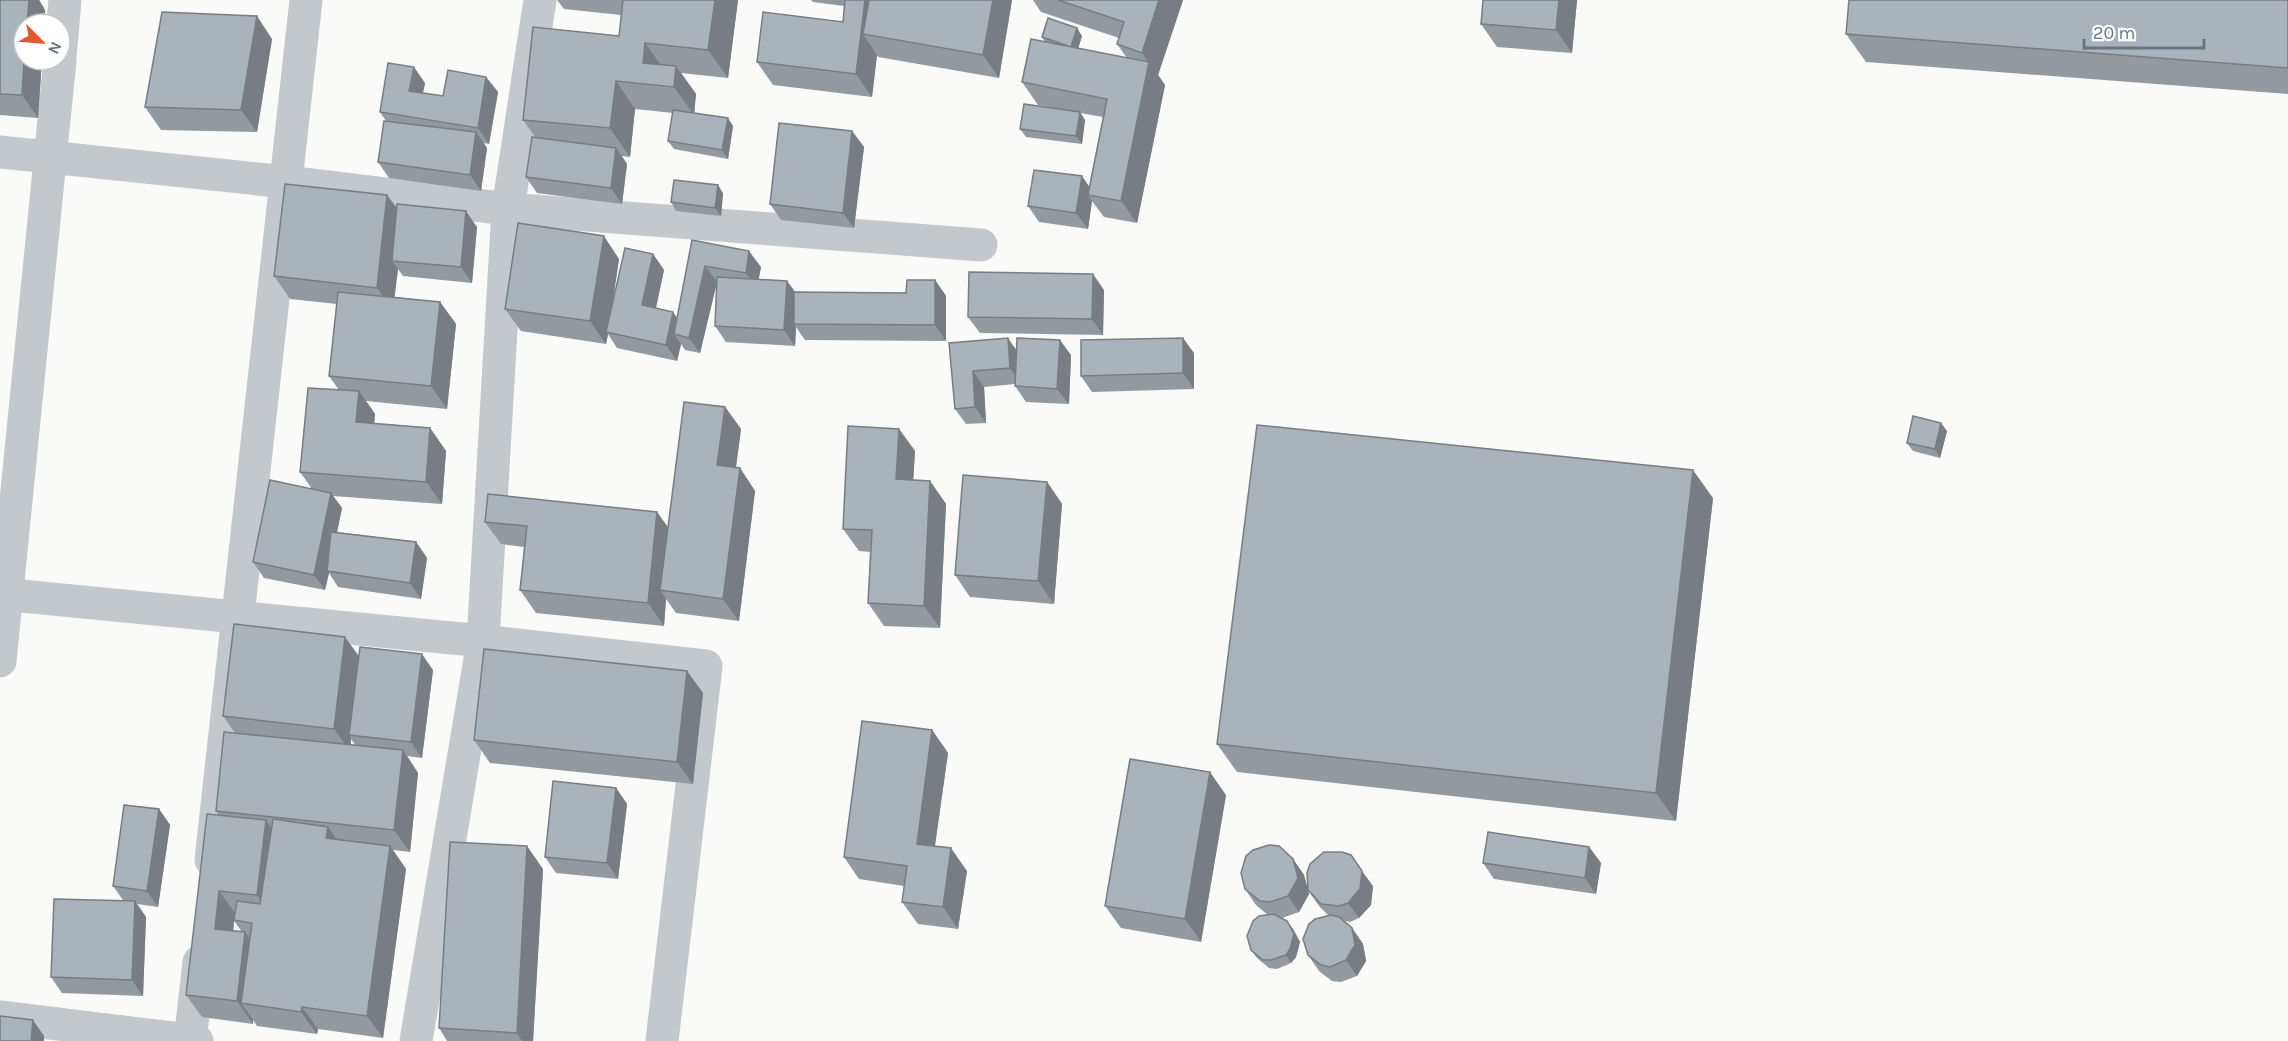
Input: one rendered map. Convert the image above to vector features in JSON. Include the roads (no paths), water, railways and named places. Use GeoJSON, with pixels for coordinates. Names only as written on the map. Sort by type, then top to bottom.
{"type":"FeatureCollection","features":[{"type":"Feature","properties":{"kind":"street"},"geometry":{"type":"LineString","coordinates":[[208,887],[306,0]]}},
{"type":"Feature","properties":{"kind":"street"},"geometry":{"type":"LineString","coordinates":[[416,1041],[483,641],[508,209],[540,0]]}},
{"type":"Feature","properties":{"kind":"street"},"geometry":{"type":"LineString","coordinates":[[0,661],[4,594],[59,72]]}},
{"type":"Feature","properties":{"kind":"street"},"geometry":{"type":"LineString","coordinates":[[0,152],[287,182],[508,209],[981,245]]}},
{"type":"Feature","properties":{"kind":"street"},"geometry":{"type":"LineString","coordinates":[[4,594],[483,641],[706,666],[662,1041]]}},
{"type":"Feature","properties":{"kind":"street"},"geometry":{"type":"LineString","coordinates":[[0,1017],[192,1041],[202,934]]}}]}
